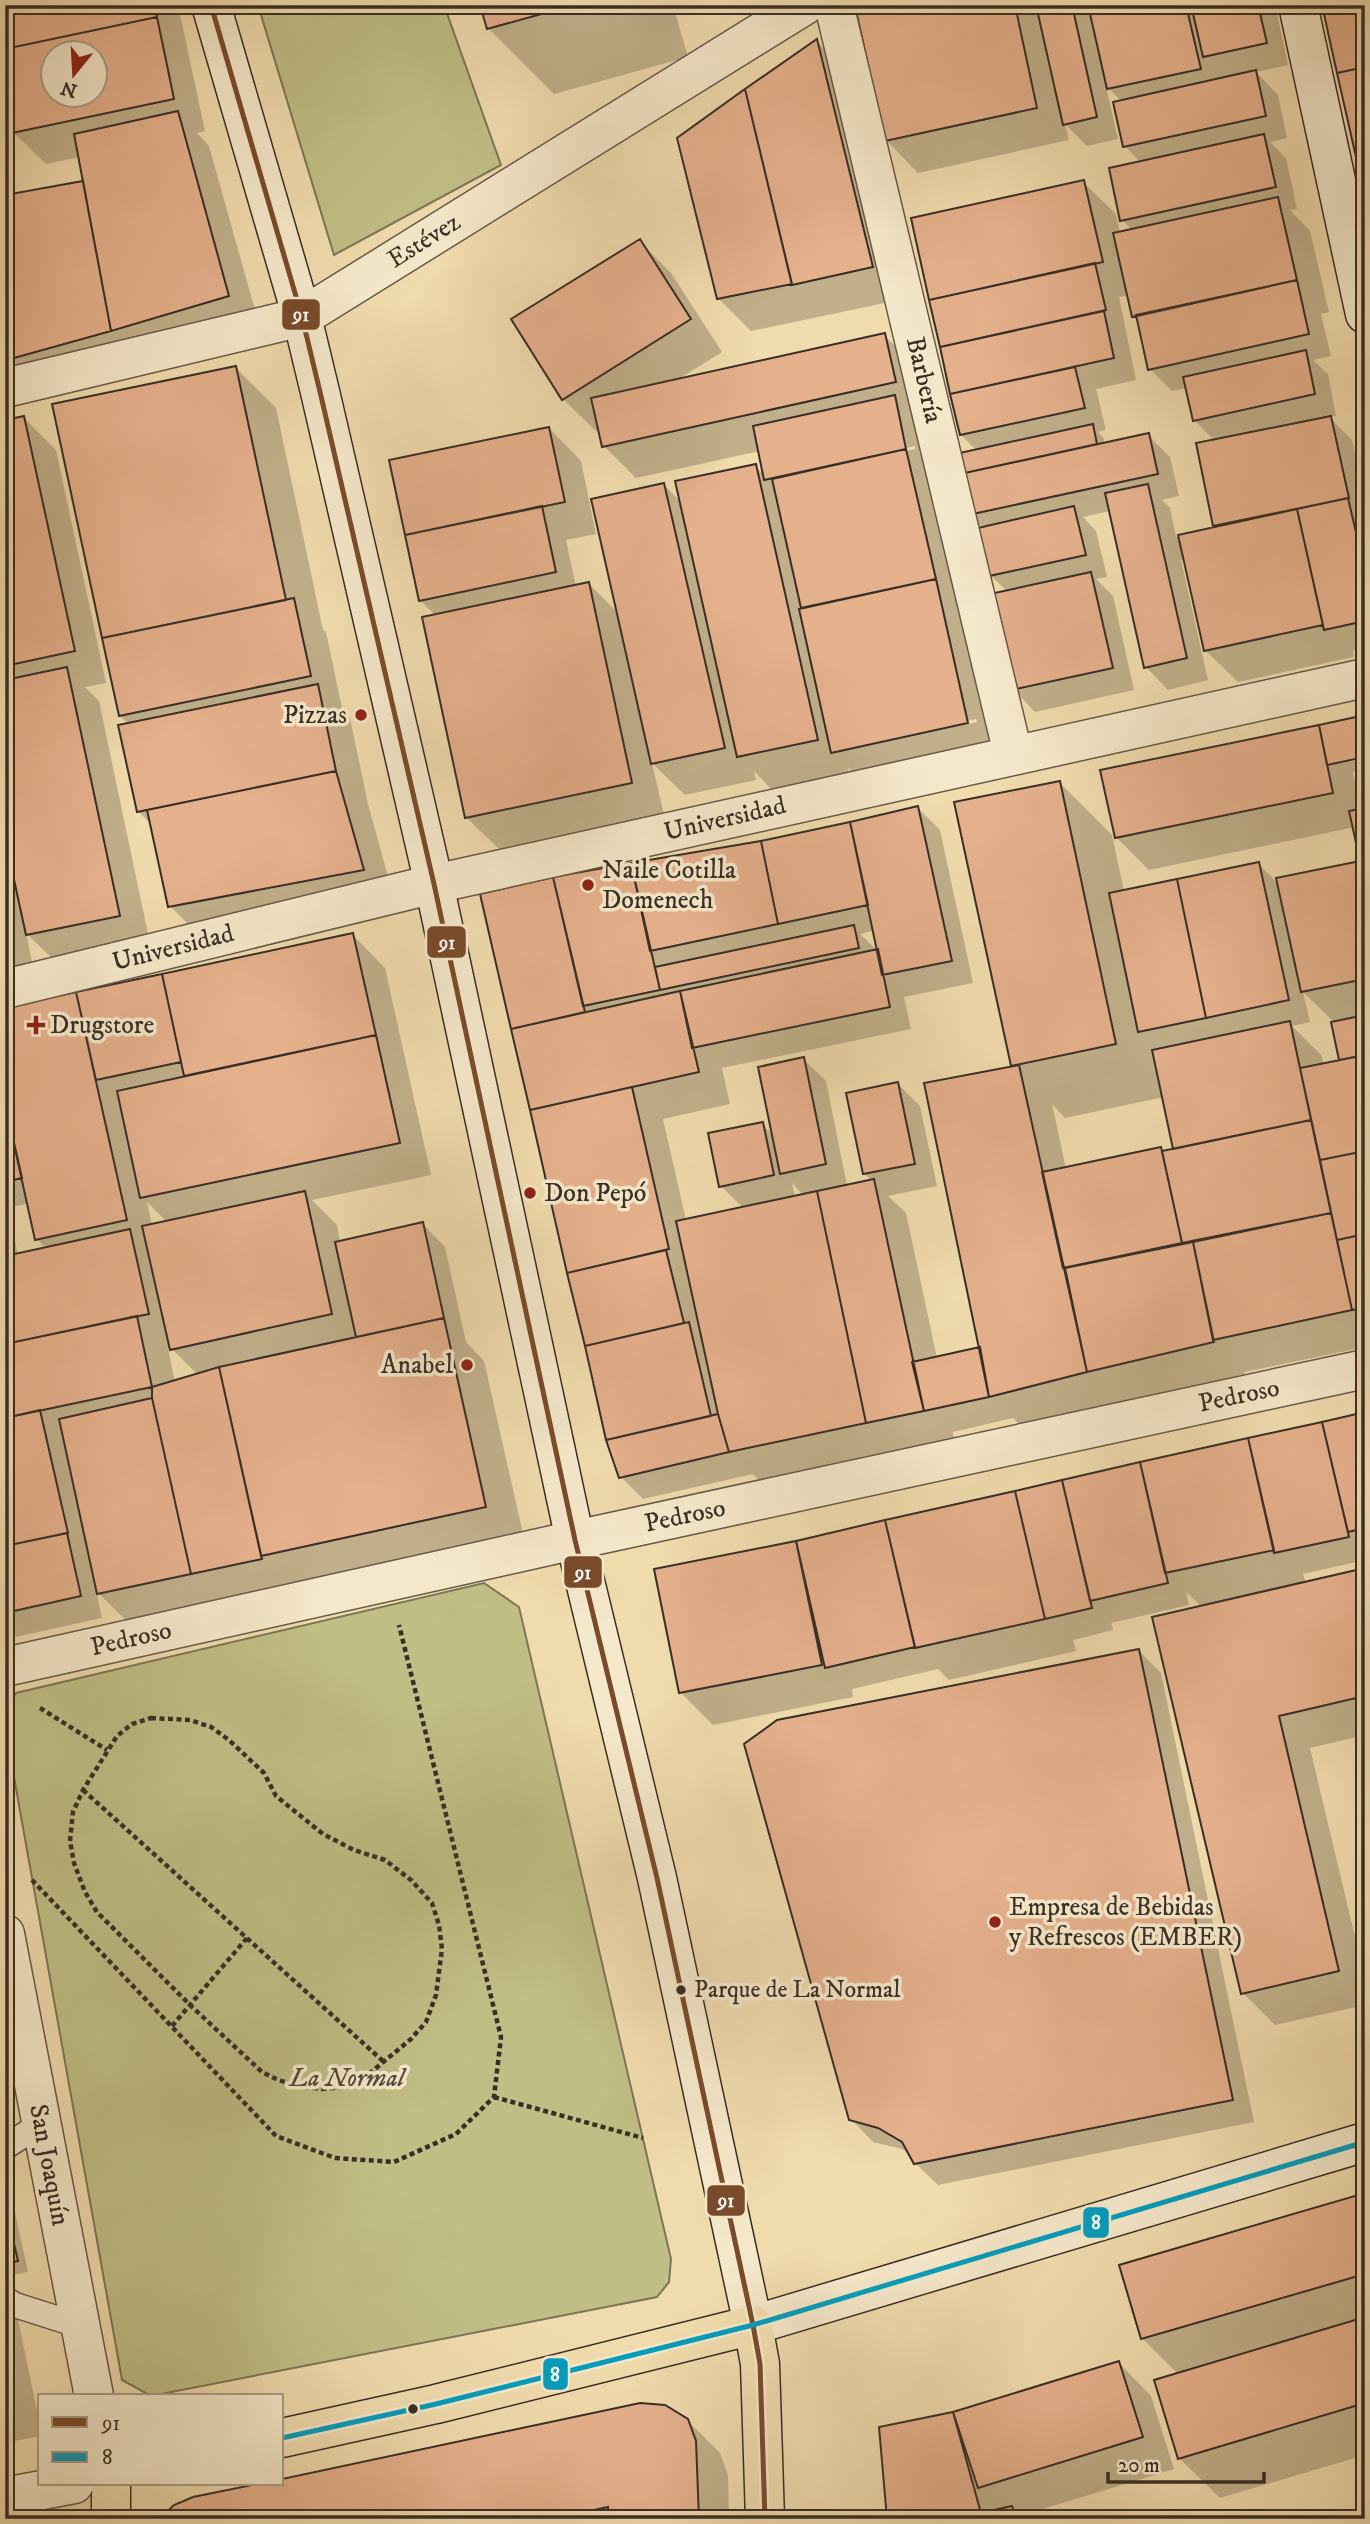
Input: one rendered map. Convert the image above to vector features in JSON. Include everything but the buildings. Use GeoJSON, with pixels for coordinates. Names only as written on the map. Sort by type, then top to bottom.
{"type":"FeatureCollection","features":[{"type":"Feature","properties":{"kind":"main road"},"geometry":{"type":"LineString","coordinates":[[284,2438],[436,2404],[753,2325],[760,2364],[765,2519]]}},
{"type":"Feature","properties":{"kind":"main road"},"geometry":{"type":"LineString","coordinates":[[111,2486],[111,2519]]}},
{"type":"Feature","properties":{"kind":"street"},"geometry":{"type":"LineString","coordinates":[[211,5],[302,317],[434,884],[575,1539],[657,1878],[753,2325],[1365,2142]]}},
{"type":"Feature","properties":{"kind":"street","name":"Estévez"},"geometry":{"type":"LineString","coordinates":[[5,388],[302,317],[805,5]]}},
{"type":"Feature","properties":{"kind":"street","name":"Barbería"},"geometry":{"type":"LineString","coordinates":[[834,5],[1013,754]]}},
{"type":"Feature","properties":{"kind":"street"},"geometry":{"type":"LineString","coordinates":[[1298,5],[1365,314]]}},
{"type":"Feature","properties":{"kind":"street","name":"Universidad"},"geometry":{"type":"LineString","coordinates":[[5,989],[434,884],[1365,678]]}},
{"type":"Feature","properties":{"kind":"street","name":"Pedroso"},"geometry":{"type":"LineString","coordinates":[[7,1666],[575,1539],[1365,1369]]}},
{"type":"Feature","properties":{"kind":"street","name":"San Joaquín"},"geometry":{"type":"LineString","coordinates":[[5,1934],[94,2394]]}},
{"type":"Feature","properties":{"kind":"street"},"geometry":{"type":"LineString","coordinates":[[5,2497],[63,2486]]}},
{"type":"Feature","properties":{"kind":"lane"},"geometry":{"type":"LineString","coordinates":[[5,2147],[41,2124]]}},
{"type":"Feature","properties":{"kind":"lane"},"geometry":{"type":"LineString","coordinates":[[5,2299],[15,2305],[80,2326]]}},
{"type":"Feature","properties":{"kind":"path"},"geometry":{"type":"LineString","coordinates":[[32,1880],[276,2136],[335,2158],[394,2162],[456,2134],[494,2098],[501,2037],[397,1618]]}},
{"type":"Feature","properties":{"kind":"path"},"geometry":{"type":"LineString","coordinates":[[7,1666],[16,1693],[107,1750]]}},
{"type":"Feature","properties":{"kind":"path"},"geometry":{"type":"LineString","coordinates":[[150,1718],[190,1720],[211,1727],[264,1773],[276,1796],[323,1834],[354,1850],[385,1860],[411,1880],[432,1903],[439,1925],[442,1949],[436,1995],[426,2022],[411,2039],[364,2078],[343,2087],[322,2089],[278,2080],[262,2072],[190,2005],[97,1912],[85,1892],[74,1863],[70,1841],[73,1812],[107,1750],[117,1736],[132,1724],[150,1718]]}},
{"type":"Feature","properties":{"kind":"path"},"geometry":{"type":"LineString","coordinates":[[83,1790],[384,2062]]}},
{"type":"Feature","properties":{"kind":"path"},"geometry":{"type":"LineString","coordinates":[[172,2026],[247,1938]]}},
{"type":"Feature","properties":{"kind":"path"},"geometry":{"type":"LineString","coordinates":[[494,2098],[643,2138]]}},
{"type":"Feature","properties":{"kind":"green space"},"geometry":{"type":"Polygon","coordinates":[[[258,5],[444,5],[501,165],[334,255],[258,5]]]}},
{"type":"Feature","properties":{"kind":"green space","name":"La Normal"},"geometry":{"type":"Polygon","coordinates":[[[484,1583],[519,1607],[671,2259],[669,2282],[657,2297],[161,2394],[147,2394],[122,2380],[5,1727],[5,1709],[16,1693],[484,1583]]]}},
{"type":"Feature","properties":{"kind":"transit line","name":"91"},"geometry":{"type":"LineString","coordinates":[[211,5],[302,317],[321,396],[434,884],[575,1540],[657,1878],[760,2364],[765,2519]]}},
{"type":"Feature","properties":{"kind":"transit line","name":"8"},"geometry":{"type":"LineString","coordinates":[[284,2438],[436,2404],[753,2325],[1365,2142]]}},
{"type":"Feature","properties":{"kind":"place","name":"Pizzas"},"geometry":{"type":"Point","coordinates":[361,715]}},
{"type":"Feature","properties":{"kind":"place","name":"Naile Cotilla Domenech"},"geometry":{"type":"Point","coordinates":[588,885]}},
{"type":"Feature","properties":{"kind":"place","name":"Drugstore"},"geometry":{"type":"Point","coordinates":[36,1025]}},
{"type":"Feature","properties":{"kind":"place","name":"Don Pepó"},"geometry":{"type":"Point","coordinates":[530,1193]}},
{"type":"Feature","properties":{"kind":"place","name":"Anabel"},"geometry":{"type":"Point","coordinates":[467,1365]}},
{"type":"Feature","properties":{"kind":"place","name":"Empresa de Bebidas y Refrescos (EMBER)"},"geometry":{"type":"Point","coordinates":[995,1922]}},
{"type":"Feature","properties":{"kind":"place","name":"Parque de La Normal"},"geometry":{"type":"Point","coordinates":[681,1990]}}]}
